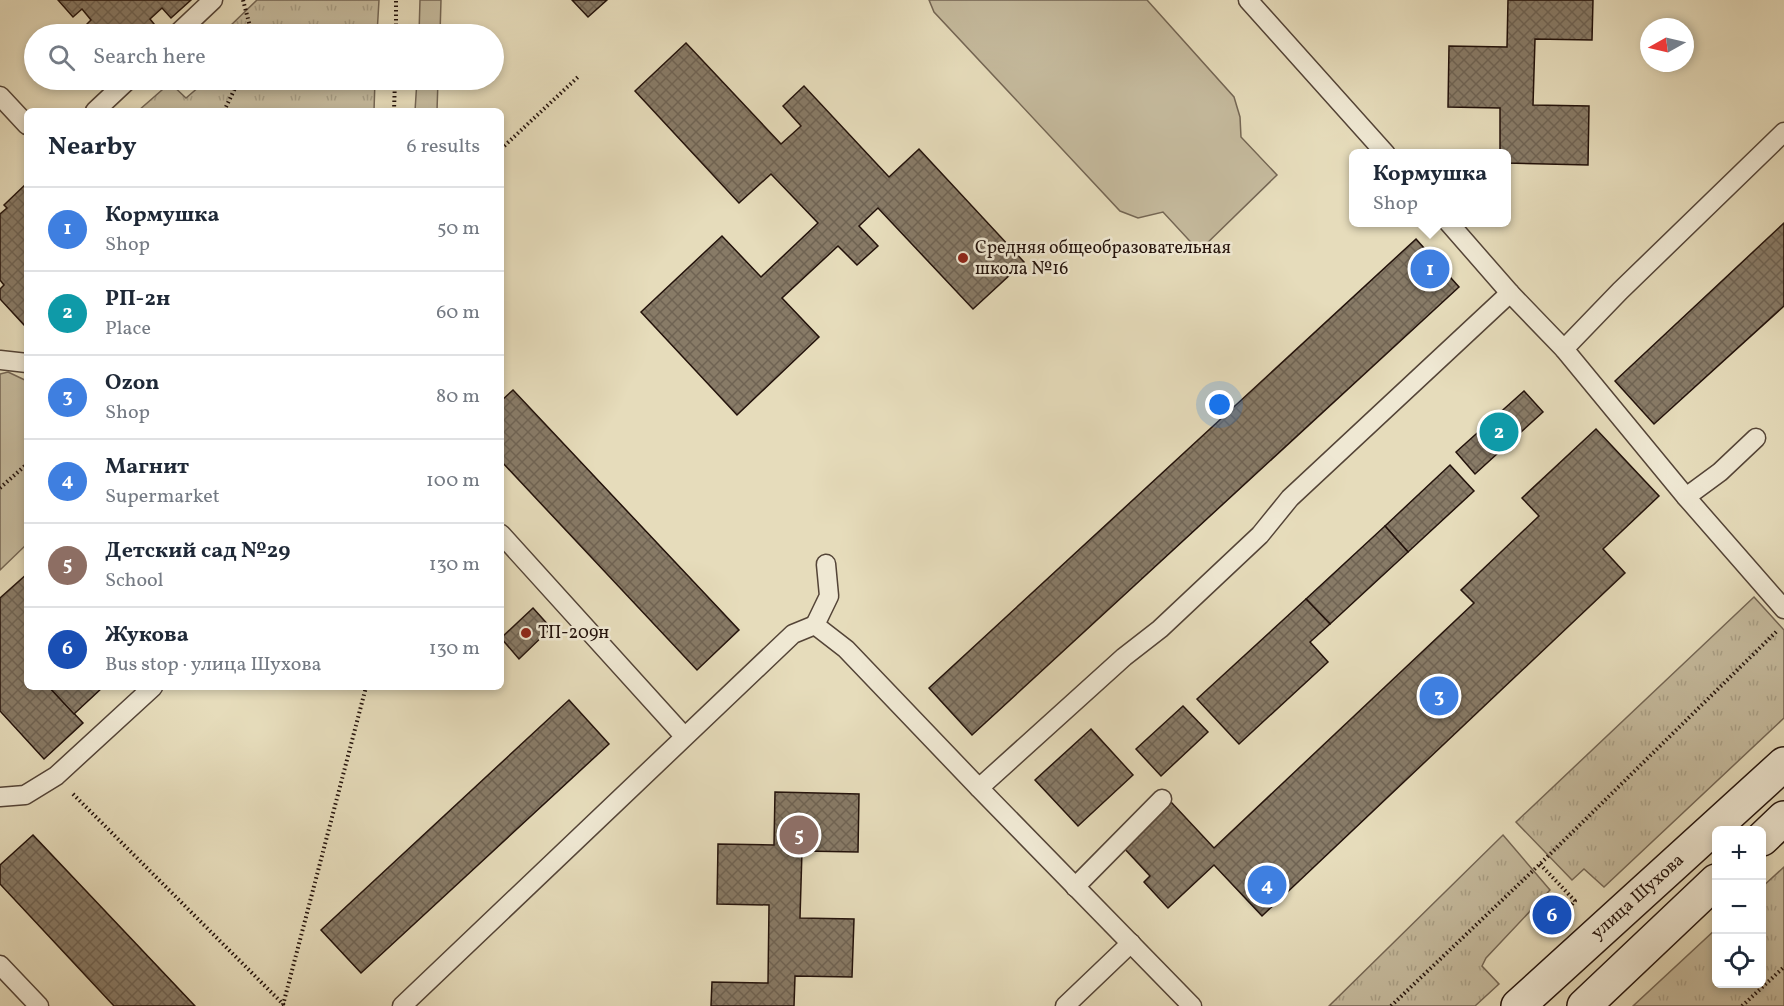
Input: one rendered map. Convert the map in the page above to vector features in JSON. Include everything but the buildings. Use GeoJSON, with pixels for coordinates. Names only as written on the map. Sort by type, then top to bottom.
{"type":"FeatureCollection","features":[{"type":"Feature","properties":{"kind":"main road","name":"улица Шухова"},"geometry":{"type":"LineString","coordinates":[[1518,1006],[1784,764]]}},
{"type":"Feature","properties":{"kind":"main road"},"geometry":{"type":"LineString","coordinates":[[1766,834],[1784,818]]}},
{"type":"Feature","properties":{"kind":"main road"},"geometry":{"type":"LineString","coordinates":[[1584,1006],[1712,885]]}},
{"type":"Feature","properties":{"kind":"lane"},"geometry":{"type":"LineString","coordinates":[[188,24],[213,0]]}},
{"type":"Feature","properties":{"kind":"lane"},"geometry":{"type":"LineString","coordinates":[[1248,0],[1382,149]]}},
{"type":"Feature","properties":{"kind":"lane"},"geometry":{"type":"LineString","coordinates":[[98,108],[117,90]]}},
{"type":"Feature","properties":{"kind":"lane"},"geometry":{"type":"LineString","coordinates":[[0,96],[24,122]]}},
{"type":"Feature","properties":{"kind":"lane"},"geometry":{"type":"LineString","coordinates":[[1564,349],[1620,291],[1784,132]]}},
{"type":"Feature","properties":{"kind":"lane"},"geometry":{"type":"LineString","coordinates":[[1452,227],[1510,293],[1564,349],[1686,497],[1784,609]]}},
{"type":"Feature","properties":{"kind":"lane"},"geometry":{"type":"LineString","coordinates":[[979,788],[1124,657],[1160,629],[1260,535],[1290,498],[1510,293]]}},
{"type":"Feature","properties":{"kind":"lane"},"geometry":{"type":"LineString","coordinates":[[0,360],[24,363]]}},
{"type":"Feature","properties":{"kind":"lane"},"geometry":{"type":"LineString","coordinates":[[1686,497],[1720,472],[1756,438]]}},
{"type":"Feature","properties":{"kind":"lane"},"geometry":{"type":"LineString","coordinates":[[504,537],[684,736]]}},
{"type":"Feature","properties":{"kind":"lane"},"geometry":{"type":"LineString","coordinates":[[402,1006],[793,634],[815,625],[829,596],[826,564]]}},
{"type":"Feature","properties":{"kind":"lane"},"geometry":{"type":"LineString","coordinates":[[815,625],[846,649],[1192,1006]]}},
{"type":"Feature","properties":{"kind":"lane"},"geometry":{"type":"LineString","coordinates":[[0,797],[25,795],[56,776],[150,690]]}},
{"type":"Feature","properties":{"kind":"lane"},"geometry":{"type":"LineString","coordinates":[[1075,887],[1162,799]]}},
{"type":"Feature","properties":{"kind":"lane"},"geometry":{"type":"LineString","coordinates":[[1065,1006],[1131,943]]}},
{"type":"Feature","properties":{"kind":"lane"},"geometry":{"type":"LineString","coordinates":[[0,965],[39,1006]]}},
{"type":"Feature","properties":{"kind":"path"},"geometry":{"type":"LineString","coordinates":[[243,0],[249,24]]}},
{"type":"Feature","properties":{"kind":"path"},"geometry":{"type":"LineString","coordinates":[[396,0],[396,24]]}},
{"type":"Feature","properties":{"kind":"path"},"geometry":{"type":"LineString","coordinates":[[504,146],[578,77]]}},
{"type":"Feature","properties":{"kind":"path"},"geometry":{"type":"LineString","coordinates":[[225,108],[234,90]]}},
{"type":"Feature","properties":{"kind":"path"},"geometry":{"type":"LineString","coordinates":[[394,108],[395,90]]}},
{"type":"Feature","properties":{"kind":"path"},"geometry":{"type":"LineString","coordinates":[[0,488],[24,467]]}},
{"type":"Feature","properties":{"kind":"path"},"geometry":{"type":"LineString","coordinates":[[1391,1006],[1784,625]]}},
{"type":"Feature","properties":{"kind":"path"},"geometry":{"type":"LineString","coordinates":[[284,1006],[365,690]]}},
{"type":"Feature","properties":{"kind":"path"},"geometry":{"type":"LineString","coordinates":[[56,776],[284,1006]]}},
{"type":"Feature","properties":{"kind":"path"},"geometry":{"type":"LineString","coordinates":[[1539,942],[1575,901],[1540,864]]}},
{"type":"Feature","properties":{"kind":"path"},"geometry":{"type":"LineString","coordinates":[[1742,1006],[1784,967]]}},
{"type":"Feature","properties":{"kind":"green space"},"geometry":{"type":"Polygon","coordinates":[[[257,0],[379,0],[378,24],[232,24],[257,0]]]}},
{"type":"Feature","properties":{"kind":"green space"},"geometry":{"type":"Polygon","coordinates":[[[420,0],[441,0],[440,24],[419,24],[420,0]]]}},
{"type":"Feature","properties":{"kind":"green space"},"geometry":{"type":"Polygon","coordinates":[[[929,0],[1147,0],[1234,97],[1240,117],[1241,137],[1277,175],[1199,251],[1163,212],[1138,218],[1120,211],[934,12],[929,0]]]}},
{"type":"Feature","properties":{"kind":"green space"},"geometry":{"type":"Polygon","coordinates":[[[162,90],[177,90],[186,98],[195,90],[375,90],[374,108],[141,108],[162,90]]]}},
{"type":"Feature","properties":{"kind":"green space"},"geometry":{"type":"Polygon","coordinates":[[[416,90],[438,90],[437,108],[415,108],[416,90]]]}},
{"type":"Feature","properties":{"kind":"green space"},"geometry":{"type":"Polygon","coordinates":[[[8,372],[24,380],[24,547],[0,570],[0,374],[8,372]]]}},
{"type":"Feature","properties":{"kind":"green space"},"geometry":{"type":"Polygon","coordinates":[[[1754,597],[1784,630],[1784,718],[1604,887],[1584,869],[1572,880],[1516,822],[1754,597]]]}},
{"type":"Feature","properties":{"kind":"green space"},"geometry":{"type":"Polygon","coordinates":[[[1503,835],[1550,890],[1486,958],[1482,966],[1499,984],[1475,1006],[1329,1006],[1503,835]]]}},
{"type":"Feature","properties":{"kind":"green space"},"geometry":{"type":"Polygon","coordinates":[[[1784,867],[1784,1006],[1633,1006],[1712,933],[1712,988],[1766,988],[1766,883],[1784,867]]]}},
{"type":"Feature","properties":{"kind":"place","name":"Средняя общеобразовательная школа №16"},"geometry":{"type":"Point","coordinates":[963,258]}},
{"type":"Feature","properties":{"kind":"place","name":"Кормушка"},"geometry":{"type":"Point","coordinates":[1430,269]}},
{"type":"Feature","properties":{"kind":"place","name":"РП-2н"},"geometry":{"type":"Point","coordinates":[1499,432]}},
{"type":"Feature","properties":{"kind":"place","name":"ТП-209н"},"geometry":{"type":"Point","coordinates":[526,633]}},
{"type":"Feature","properties":{"kind":"place","name":"Ozon"},"geometry":{"type":"Point","coordinates":[1439,696]}},
{"type":"Feature","properties":{"kind":"place","name":"Детский сад №29"},"geometry":{"type":"Point","coordinates":[799,835]}},
{"type":"Feature","properties":{"kind":"place","name":"Магнит"},"geometry":{"type":"Point","coordinates":[1267,885]}},
{"type":"Feature","properties":{"kind":"place","name":"Жукова"},"geometry":{"type":"Point","coordinates":[1552,915]}}]}
